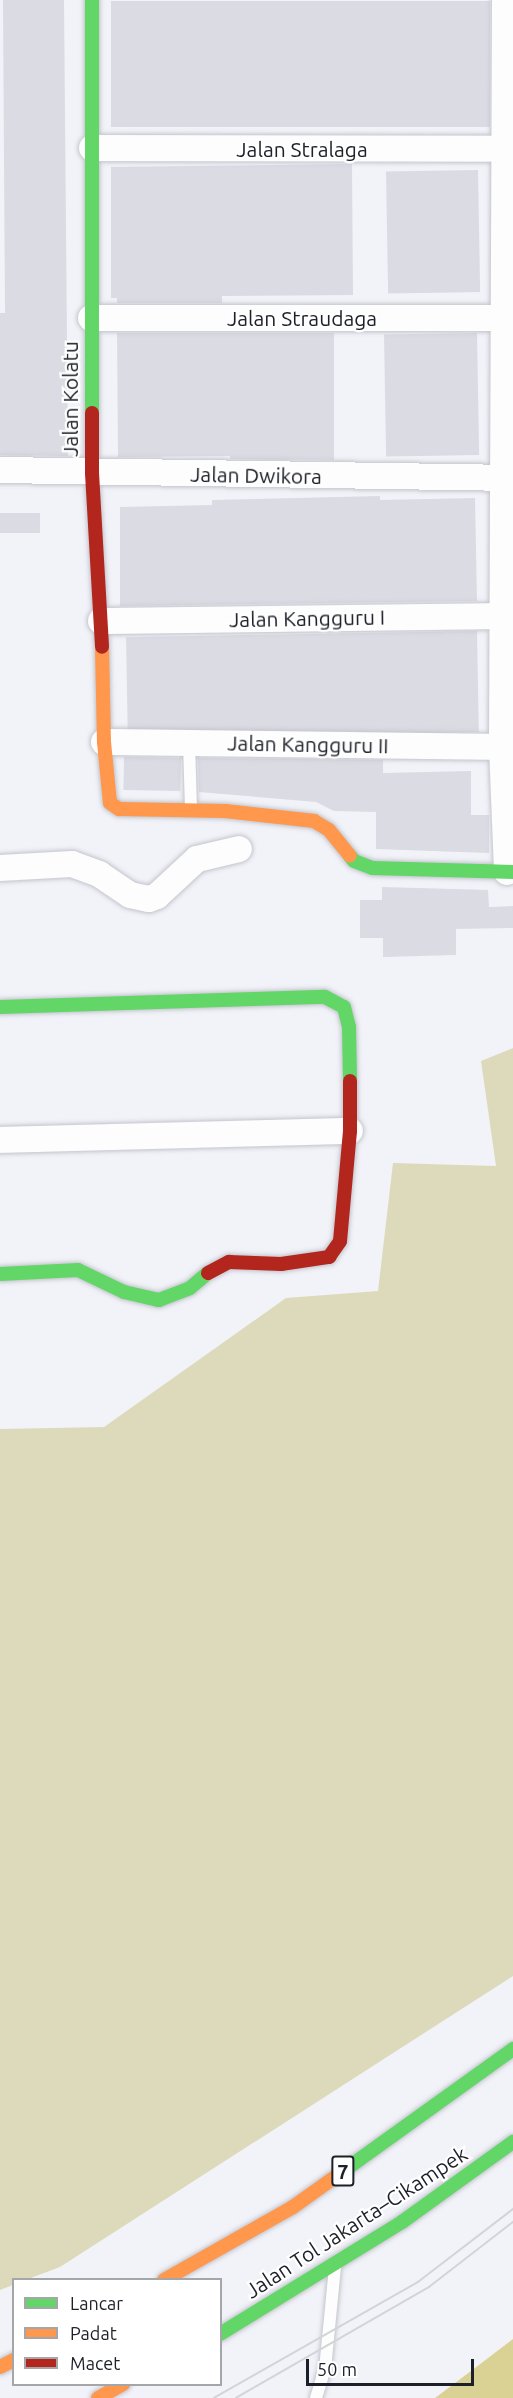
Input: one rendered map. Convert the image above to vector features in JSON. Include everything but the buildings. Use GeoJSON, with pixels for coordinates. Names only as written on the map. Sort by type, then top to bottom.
{"type":"FeatureCollection","features":[{"type":"Feature","properties":{"kind":"main road","name":"Jalan Kolatu"},"geometry":{"type":"LineString","coordinates":[[92,0],[92,473],[108,797],[112,805],[119,809],[191,809]]}},
{"type":"Feature","properties":{"kind":"main road"},"geometry":{"type":"LineString","coordinates":[[191,809],[314,821],[329,831],[354,861],[372,868],[510,872]]}},
{"type":"Feature","properties":{"kind":"main road"},"geometry":{"type":"LineString","coordinates":[[0,1007],[325,998],[344,1007],[349,1027],[350,1131],[340,1241],[329,1257],[321,1260],[281,1264],[229,1262],[216,1267],[190,1288],[159,1300],[142,1298],[124,1292],[78,1270],[0,1274]]}},
{"type":"Feature","properties":{"kind":"main road","name":"7"},"geometry":{"type":"LineString","coordinates":[[168,2278],[293,2207],[513,2049]]}},
{"type":"Feature","properties":{"kind":"main road","name":"Jalan Tol Jakarta–Cikampek"},"geometry":{"type":"LineString","coordinates":[[222,2333],[402,2222],[513,2142]]}},
{"type":"Feature","properties":{"kind":"main road"},"geometry":{"type":"LineString","coordinates":[[98,2398],[121,2386]]}},
{"type":"Feature","properties":{"kind":"street"},"geometry":{"type":"LineString","coordinates":[[505,0],[509,149],[508,747],[510,872]]}},
{"type":"Feature","properties":{"kind":"street","name":"Jalan Stralaga"},"geometry":{"type":"LineString","coordinates":[[92,148],[509,149]]}},
{"type":"Feature","properties":{"kind":"street","name":"Jalan Straudaga"},"geometry":{"type":"LineString","coordinates":[[91,318],[509,318]]}},
{"type":"Feature","properties":{"kind":"street","name":"Jalan Dwikora"},"geometry":{"type":"LineString","coordinates":[[0,470],[509,478]]}},
{"type":"Feature","properties":{"kind":"street","name":"Jalan Kangguru I"},"geometry":{"type":"LineString","coordinates":[[101,621],[508,616]]}},
{"type":"Feature","properties":{"kind":"street","name":"Jalan Kangguru II"},"geometry":{"type":"LineString","coordinates":[[104,742],[508,747]]}},
{"type":"Feature","properties":{"kind":"street"},"geometry":{"type":"LineString","coordinates":[[0,868],[72,864],[99,874],[130,895],[149,899],[158,896],[197,859],[239,849]]}},
{"type":"Feature","properties":{"kind":"street"},"geometry":{"type":"LineString","coordinates":[[0,1140],[350,1131]]}},
{"type":"Feature","properties":{"kind":"lane"},"geometry":{"type":"LineString","coordinates":[[189,742],[191,809]]}},
{"type":"Feature","properties":{"kind":"lane"},"geometry":{"type":"LineString","coordinates":[[316,2398],[325,2368],[336,2263]]}},
{"type":"Feature","properties":{"kind":"shaded area"},"geometry":{"type":"Polygon","coordinates":[[[513,1048],[513,1976],[60,2267],[31,2278],[12,2278],[12,2285],[0,2290],[0,1429],[104,1427],[286,1298],[378,1291],[393,1163],[496,1166],[481,1061],[513,1048]]]}},
{"type":"Feature","properties":{"kind":"shaded area"},"geometry":{"type":"Polygon","coordinates":[[[513,2339],[513,2398],[435,2398],[475,2368],[513,2339]]]}},
{"type":"Feature","properties":{"kind":"tram line"},"geometry":{"type":"LineString","coordinates":[[214,2398],[418,2282],[513,2209]]}},
{"type":"Feature","properties":{"kind":"tram line"},"geometry":{"type":"LineString","coordinates":[[236,2398],[429,2287],[513,2222]]}},
{"type":"Feature","properties":{"kind":"traffic: fast"},"geometry":{"type":"LineString","coordinates":[[92,0],[92,413]]}},
{"type":"Feature","properties":{"kind":"traffic: fast"},"geometry":{"type":"LineString","coordinates":[[350,856],[354,861],[372,868],[513,872]]}},
{"type":"Feature","properties":{"kind":"traffic: fast"},"geometry":{"type":"LineString","coordinates":[[0,1007],[325,997],[344,1007],[349,1027],[350,1081]]}},
{"type":"Feature","properties":{"kind":"traffic: fast"},"geometry":{"type":"LineString","coordinates":[[0,1274],[78,1270],[124,1292],[159,1300],[190,1288],[208,1273]]}},
{"type":"Feature","properties":{"kind":"traffic: fast"},"geometry":{"type":"LineString","coordinates":[[342,2172],[513,2049]]}},
{"type":"Feature","properties":{"kind":"traffic: fast"},"geometry":{"type":"LineString","coordinates":[[222,2333],[402,2222],[513,2142]]}},
{"type":"Feature","properties":{"kind":"traffic: slow"},"geometry":{"type":"LineString","coordinates":[[102,647],[104,742],[110,803],[119,809],[225,811],[314,821],[329,830],[350,856]]}},
{"type":"Feature","properties":{"kind":"traffic: slow"},"geometry":{"type":"LineString","coordinates":[[168,2278],[293,2207],[342,2172]]}},
{"type":"Feature","properties":{"kind":"traffic: slow"},"geometry":{"type":"LineString","coordinates":[[0,2367],[12,2361]]}},
{"type":"Feature","properties":{"kind":"traffic: slow"},"geometry":{"type":"LineString","coordinates":[[98,2398],[119,2386]]}},
{"type":"Feature","properties":{"kind":"traffic: jam"},"geometry":{"type":"LineString","coordinates":[[92,413],[92,473],[102,647]]}},
{"type":"Feature","properties":{"kind":"traffic: jam"},"geometry":{"type":"LineString","coordinates":[[208,1273],[229,1262],[281,1264],[329,1257],[340,1241],[350,1131],[350,1081]]}}]}
